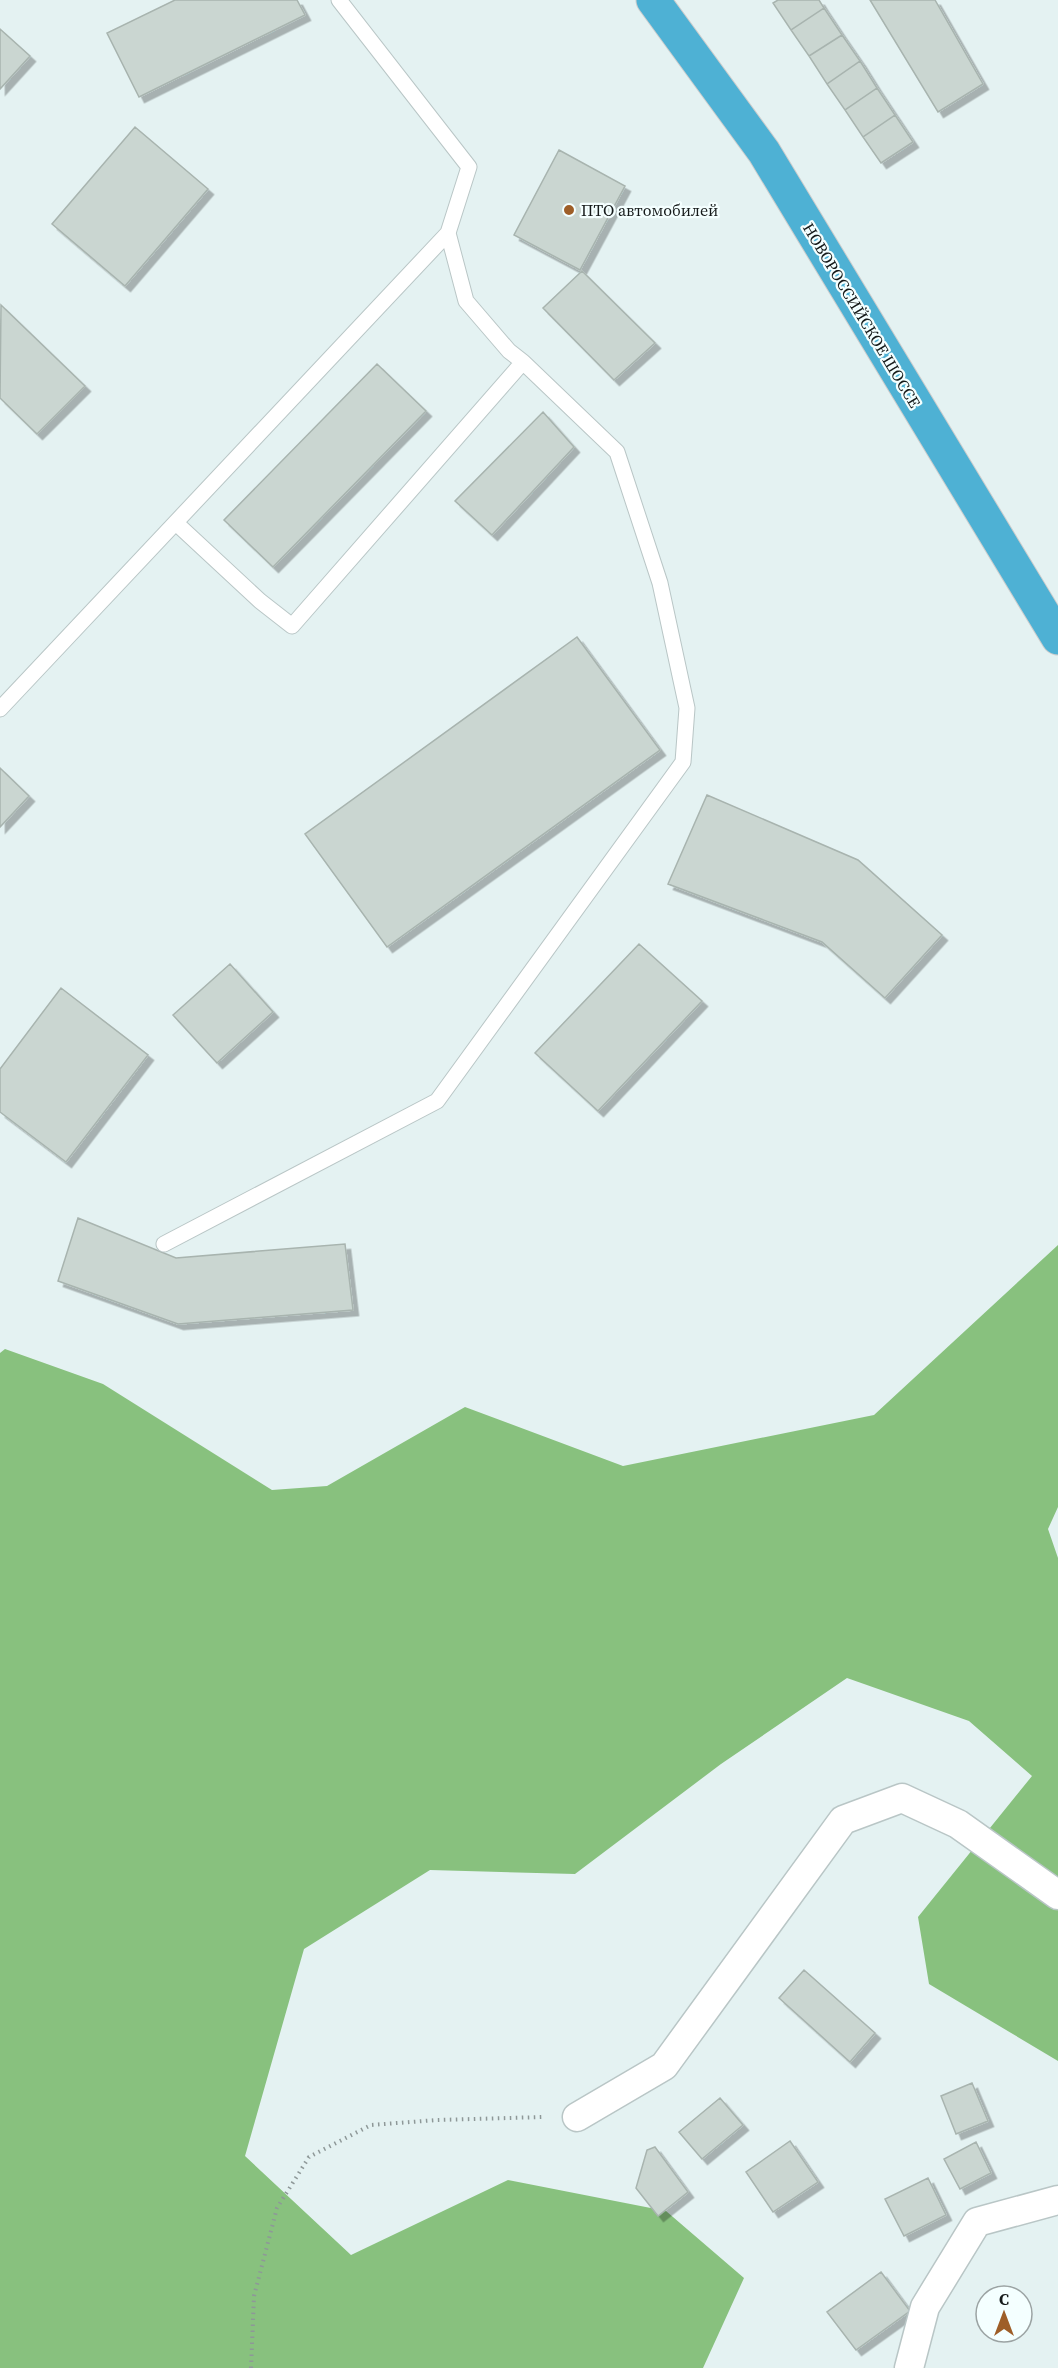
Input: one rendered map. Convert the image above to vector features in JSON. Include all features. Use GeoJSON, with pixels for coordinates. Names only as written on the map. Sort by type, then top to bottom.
{"type":"FeatureCollection","features":[{"type":"Feature","properties":{"kind":"highway","name":"НОВОРОССИЙСКОЕ ШОССЕ"},"geometry":{"type":"LineString","coordinates":[[653,0],[765,152],[1058,638]]}},
{"type":"Feature","properties":{"kind":"street"},"geometry":{"type":"LineString","coordinates":[[577,2117],[664,2067],[843,1820],[902,1798],[958,1824],[1058,1894]]}},
{"type":"Feature","properties":{"kind":"street"},"geometry":{"type":"LineString","coordinates":[[909,2368],[925,2307],[976,2222],[1058,2200]]}},
{"type":"Feature","properties":{"kind":"lane"},"geometry":{"type":"LineString","coordinates":[[0,709],[448,233],[469,167],[339,0]]}},
{"type":"Feature","properties":{"kind":"lane"},"geometry":{"type":"LineString","coordinates":[[164,1244],[437,1101],[683,762],[687,708],[660,583],[617,452],[509,351],[466,301],[448,233]]}},
{"type":"Feature","properties":{"kind":"lane"},"geometry":{"type":"LineString","coordinates":[[176,523],[260,601],[292,626],[523,362]]}},
{"type":"Feature","properties":{"kind":"path"},"geometry":{"type":"LineString","coordinates":[[250,2368],[254,2296],[276,2208],[309,2157],[371,2125],[437,2120],[577,2117]]}},
{"type":"Feature","properties":{"kind":"green space"},"geometry":{"type":"Polygon","coordinates":[[[1058,1245],[1058,1507],[1048,1529],[1058,1558],[1058,2061],[929,1984],[918,1917],[1032,1776],[969,1721],[847,1678],[721,1764],[575,1874],[430,1870],[304,1949],[245,2156],[351,2255],[508,2180],[666,2211],[744,2278],[703,2368],[0,2368],[0,1353],[5,1349],[103,1384],[272,1490],[327,1486],[465,1407],[623,1466],[874,1415],[1058,1245]]]}},
{"type":"Feature","properties":{"kind":"building"},"geometry":{"type":"Polygon","coordinates":[[[175,0],[297,0],[305,15],[139,97],[107,33],[175,0]]]}},
{"type":"Feature","properties":{"kind":"building"},"geometry":{"type":"Polygon","coordinates":[[[778,0],[819,0],[824,8],[791,30],[773,3],[778,0]]]}},
{"type":"Feature","properties":{"kind":"building"},"geometry":{"type":"Polygon","coordinates":[[[870,0],[935,0],[983,84],[938,112],[870,0]]]}},
{"type":"Feature","properties":{"kind":"building"},"geometry":{"type":"Polygon","coordinates":[[[824,8],[842,35],[809,56],[791,30],[824,8]]]}},
{"type":"Feature","properties":{"kind":"building"},"geometry":{"type":"Polygon","coordinates":[[[0,29],[30,56],[0,89],[0,29]]]}},
{"type":"Feature","properties":{"kind":"building"},"geometry":{"type":"Polygon","coordinates":[[[842,35],[860,61],[827,84],[809,56],[842,35]]]}},
{"type":"Feature","properties":{"kind":"building"},"geometry":{"type":"Polygon","coordinates":[[[860,61],[877,88],[845,110],[827,84],[860,61]]]}},
{"type":"Feature","properties":{"kind":"building"},"geometry":{"type":"Polygon","coordinates":[[[877,88],[895,115],[863,137],[845,110],[877,88]]]}},
{"type":"Feature","properties":{"kind":"building"},"geometry":{"type":"Polygon","coordinates":[[[895,115],[913,142],[881,163],[863,137],[895,115]]]}},
{"type":"Feature","properties":{"kind":"building"},"geometry":{"type":"Polygon","coordinates":[[[135,127],[208,189],[125,286],[52,224],[135,127]]]}},
{"type":"Feature","properties":{"kind":"building","name":"ПТО автомобилей"},"geometry":{"type":"Polygon","coordinates":[[[559,150],[625,186],[580,270],[514,235],[559,150]]]}},
{"type":"Feature","properties":{"kind":"building"},"geometry":{"type":"Polygon","coordinates":[[[582,271],[655,343],[614,380],[543,308],[582,271]]]}},
{"type":"Feature","properties":{"kind":"building"},"geometry":{"type":"Polygon","coordinates":[[[1,305],[85,386],[37,434],[0,398],[1,305]]]}},
{"type":"Feature","properties":{"kind":"building"},"geometry":{"type":"Polygon","coordinates":[[[377,364],[426,411],[273,567],[224,520],[377,364]]]}},
{"type":"Feature","properties":{"kind":"building"},"geometry":{"type":"Polygon","coordinates":[[[543,412],[574,447],[492,535],[455,501],[543,412]]]}},
{"type":"Feature","properties":{"kind":"building"},"geometry":{"type":"Polygon","coordinates":[[[577,637],[660,750],[387,947],[305,834],[577,637]]]}},
{"type":"Feature","properties":{"kind":"building"},"geometry":{"type":"Polygon","coordinates":[[[0,768],[29,796],[0,827],[0,768]]]}},
{"type":"Feature","properties":{"kind":"building"},"geometry":{"type":"Polygon","coordinates":[[[707,795],[858,860],[942,935],[885,998],[822,942],[668,884],[707,795]]]}},
{"type":"Feature","properties":{"kind":"building"},"geometry":{"type":"Polygon","coordinates":[[[639,944],[702,1001],[598,1111],[535,1053],[639,944]]]}},
{"type":"Feature","properties":{"kind":"building"},"geometry":{"type":"Polygon","coordinates":[[[230,964],[273,1012],[217,1063],[173,1015],[230,964]]]}},
{"type":"Feature","properties":{"kind":"building"},"geometry":{"type":"Polygon","coordinates":[[[61,988],[148,1055],[66,1162],[0,1112],[0,1069],[61,988]]]}},
{"type":"Feature","properties":{"kind":"building"},"geometry":{"type":"Polygon","coordinates":[[[78,1218],[176,1258],[345,1244],[353,1310],[178,1324],[58,1281],[78,1218]]]}},
{"type":"Feature","properties":{"kind":"building"},"geometry":{"type":"Polygon","coordinates":[[[804,1970],[875,2033],[850,2062],[779,1998],[804,1970]]]}},
{"type":"Feature","properties":{"kind":"building"},"geometry":{"type":"Polygon","coordinates":[[[972,2083],[988,2121],[956,2134],[941,2096],[972,2083]]]}},
{"type":"Feature","properties":{"kind":"building"},"geometry":{"type":"Polygon","coordinates":[[[720,2098],[743,2125],[702,2159],[679,2132],[720,2098]]]}},
{"type":"Feature","properties":{"kind":"building"},"geometry":{"type":"Polygon","coordinates":[[[790,2141],[818,2182],[773,2212],[746,2172],[790,2141]]]}},
{"type":"Feature","properties":{"kind":"building"},"geometry":{"type":"Polygon","coordinates":[[[976,2142],[991,2173],[960,2189],[944,2159],[976,2142]]]}},
{"type":"Feature","properties":{"kind":"building"},"geometry":{"type":"Polygon","coordinates":[[[655,2147],[688,2192],[658,2216],[636,2188],[647,2150],[655,2147]]]}},
{"type":"Feature","properties":{"kind":"building"},"geometry":{"type":"Polygon","coordinates":[[[928,2178],[946,2215],[904,2236],[885,2199],[928,2178]]]}},
{"type":"Feature","properties":{"kind":"building"},"geometry":{"type":"Polygon","coordinates":[[[881,2272],[910,2311],[856,2350],[827,2312],[881,2272]]]}},
{"type":"Feature","properties":{"kind":"place","name":"ПТО автомобилей"},"geometry":{"type":"Point","coordinates":[569,210]}}]}
